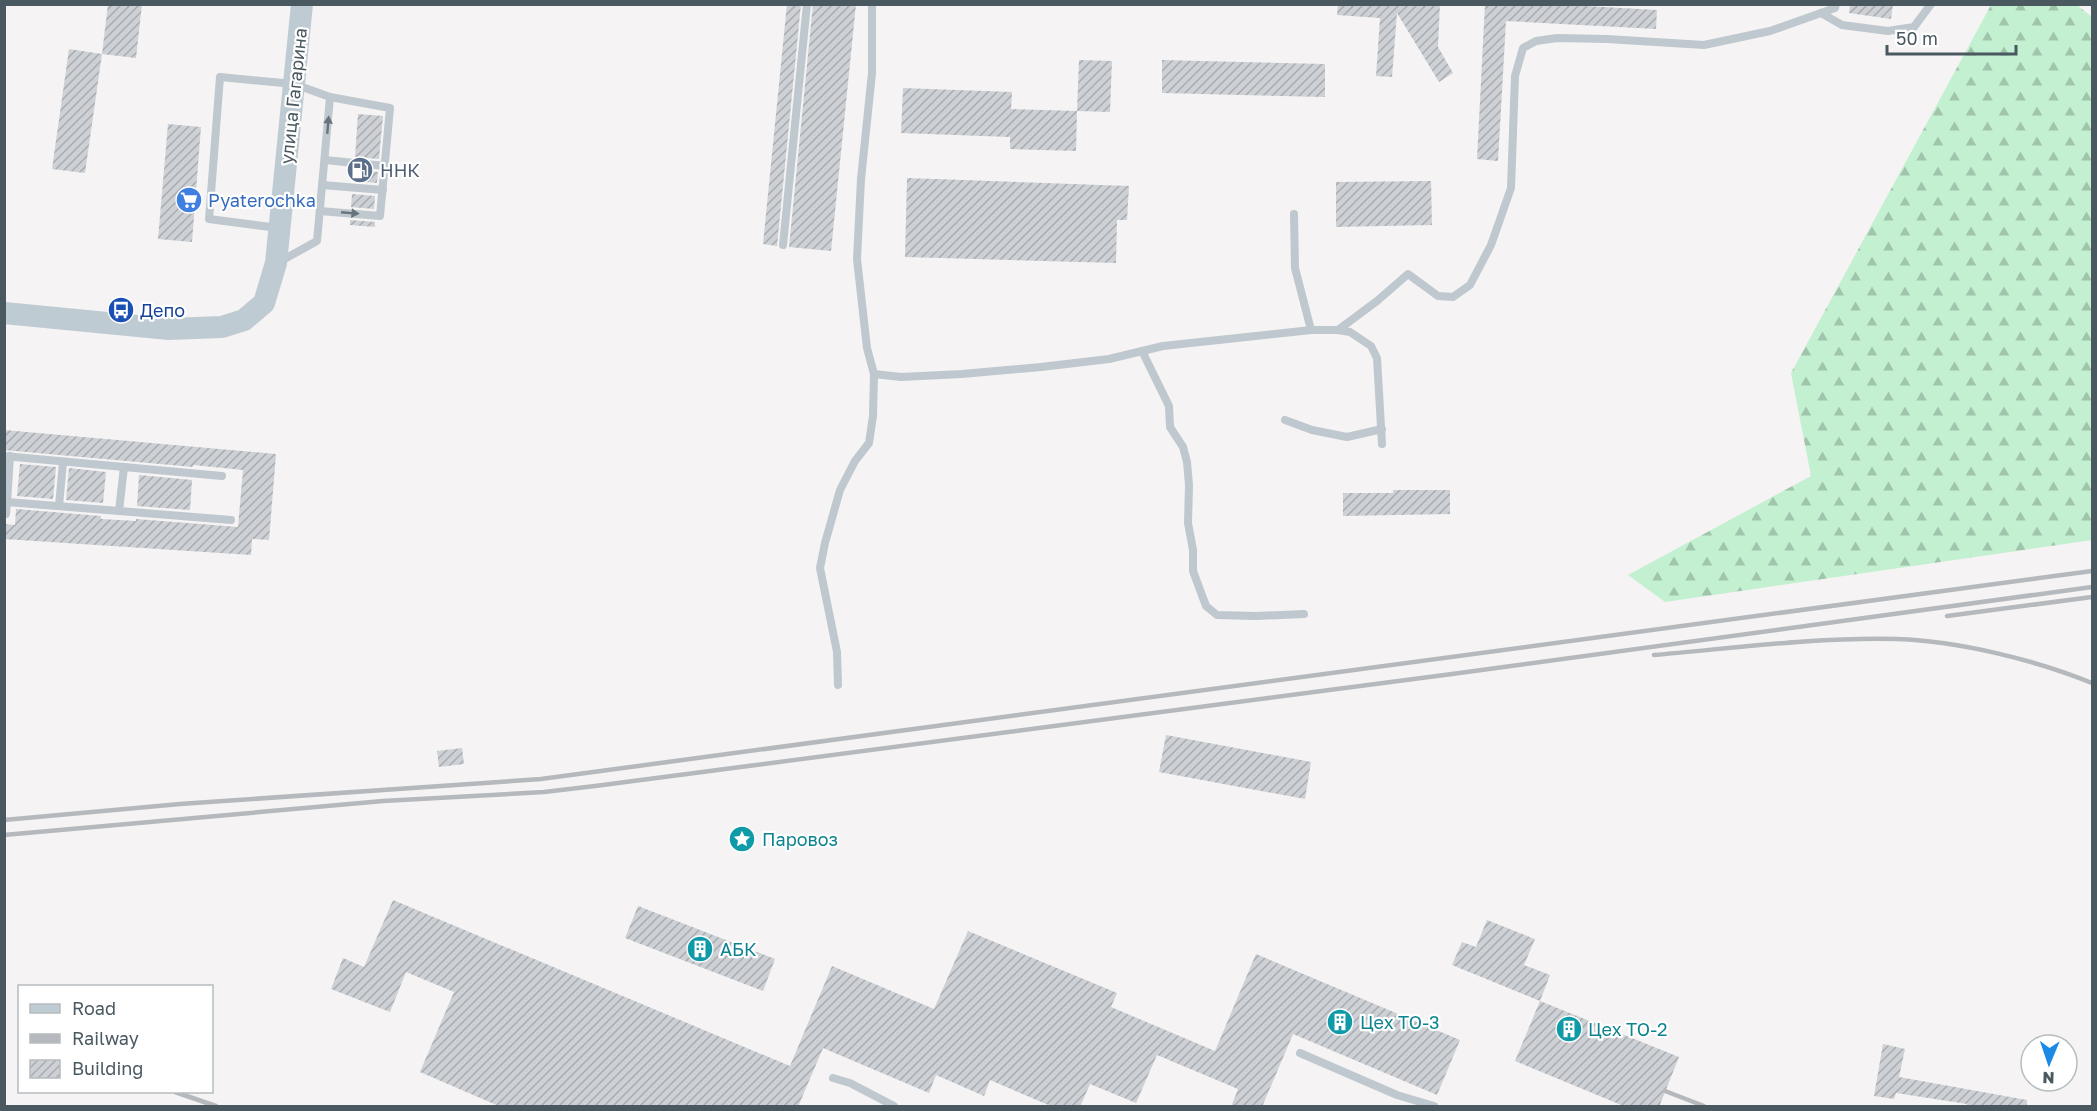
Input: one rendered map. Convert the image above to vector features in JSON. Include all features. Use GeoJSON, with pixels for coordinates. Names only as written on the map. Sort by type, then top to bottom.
{"type":"FeatureCollection","features":[{"type":"Feature","properties":{"kind":"main road","name":"улица Гагарина"},"geometry":{"type":"LineString","coordinates":[[4,313],[169,329],[222,327],[244,320],[264,303],[276,263],[302,4]]}},
{"type":"Feature","properties":{"kind":"lane"},"geometry":{"type":"LineString","coordinates":[[783,245],[807,4]]}},
{"type":"Feature","properties":{"kind":"lane"},"geometry":{"type":"LineString","coordinates":[[838,685],[837,652],[820,568],[840,490],[855,461],[869,443],[873,416],[874,374],[865,338],[857,259],[861,179],[872,74],[872,4]]}},
{"type":"Feature","properties":{"kind":"lane"},"geometry":{"type":"LineString","coordinates":[[1338,330],[1408,274],[1438,296],[1453,297],[1470,285],[1491,245],[1511,188],[1515,76],[1523,48],[1536,41],[1557,38],[1704,45],[1770,31],[1835,8],[1836,4]]}},
{"type":"Feature","properties":{"kind":"lane"},"geometry":{"type":"LineString","coordinates":[[1821,13],[1842,25],[1888,31],[1914,27],[1932,4]]}},
{"type":"Feature","properties":{"kind":"lane"},"geometry":{"type":"LineString","coordinates":[[279,228],[209,219],[220,77],[294,84],[330,98],[390,108],[380,216],[320,211]]}},
{"type":"Feature","properties":{"kind":"lane"},"geometry":{"type":"LineString","coordinates":[[276,263],[317,242],[330,98]]}},
{"type":"Feature","properties":{"kind":"lane"},"geometry":{"type":"LineString","coordinates":[[325,160],[385,166]]}},
{"type":"Feature","properties":{"kind":"lane"},"geometry":{"type":"LineString","coordinates":[[322,185],[382,190]]}},
{"type":"Feature","properties":{"kind":"lane"},"geometry":{"type":"LineString","coordinates":[[1294,213],[1295,268],[1311,330]]}},
{"type":"Feature","properties":{"kind":"lane"},"geometry":{"type":"LineString","coordinates":[[874,374],[901,377],[963,374],[1109,359],[1163,346],[1311,330],[1338,330],[1350,333],[1371,346],[1377,358],[1382,444]]}},
{"type":"Feature","properties":{"kind":"lane"},"geometry":{"type":"LineString","coordinates":[[1143,351],[1169,406],[1170,427],[1183,447],[1189,485],[1188,522],[1193,571],[1206,606],[1217,615],[1304,614]]}},
{"type":"Feature","properties":{"kind":"lane"},"geometry":{"type":"LineString","coordinates":[[1285,420],[1312,430],[1347,436],[1382,429]]}},
{"type":"Feature","properties":{"kind":"lane"},"geometry":{"type":"LineString","coordinates":[[4,514],[6,514],[7,502],[7,456],[222,477]]}},
{"type":"Feature","properties":{"kind":"lane"},"geometry":{"type":"LineString","coordinates":[[59,506],[63,462]]}},
{"type":"Feature","properties":{"kind":"lane"},"geometry":{"type":"LineString","coordinates":[[119,511],[123,467]]}},
{"type":"Feature","properties":{"kind":"lane"},"geometry":{"type":"LineString","coordinates":[[7,502],[231,520]]}},
{"type":"Feature","properties":{"kind":"lane"},"geometry":{"type":"LineString","coordinates":[[1300,1053],[1397,1095],[1434,1107]]}},
{"type":"Feature","properties":{"kind":"lane"},"geometry":{"type":"LineString","coordinates":[[833,1078],[850,1083],[894,1107]]}},
{"type":"Feature","properties":{"kind":"green space"},"geometry":{"type":"Polygon","coordinates":[[[1991,5],[2077,5],[2092,17],[2092,540],[1665,602],[1628,575],[1811,476],[1791,373],[1991,5]]]}},
{"type":"Feature","properties":{"kind":"building"},"geometry":{"type":"Polygon","coordinates":[[[108,4],[142,4],[136,58],[102,54],[108,4]]]}},
{"type":"Feature","properties":{"kind":"building"},"geometry":{"type":"Polygon","coordinates":[[[787,4],[801,4],[777,246],[763,244],[787,4]]]}},
{"type":"Feature","properties":{"kind":"building"},"geometry":{"type":"Polygon","coordinates":[[[813,4],[856,4],[831,251],[789,247],[813,4]]]}},
{"type":"Feature","properties":{"kind":"building"},"geometry":{"type":"Polygon","coordinates":[[[1338,4],[1440,4],[1438,47],[1453,73],[1439,82],[1397,13],[1392,77],[1376,76],[1380,18],[1337,15],[1338,4]]]}},
{"type":"Feature","properties":{"kind":"building"},"geometry":{"type":"Polygon","coordinates":[[[1485,4],[1550,4],[1657,10],[1656,29],[1506,21],[1498,161],[1477,159],[1485,4]]]}},
{"type":"Feature","properties":{"kind":"building"},"geometry":{"type":"Polygon","coordinates":[[[1850,4],[1893,4],[1891,19],[1849,13],[1850,4]]]}},
{"type":"Feature","properties":{"kind":"building"},"geometry":{"type":"Polygon","coordinates":[[[69,49],[102,54],[85,173],[52,169],[69,49]]]}},
{"type":"Feature","properties":{"kind":"building"},"geometry":{"type":"Polygon","coordinates":[[[1079,60],[1112,61],[1110,112],[1077,111],[1079,60]]]}},
{"type":"Feature","properties":{"kind":"building"},"geometry":{"type":"Polygon","coordinates":[[[1162,60],[1325,64],[1325,97],[1162,93],[1162,60]]]}},
{"type":"Feature","properties":{"kind":"building"},"geometry":{"type":"Polygon","coordinates":[[[903,88],[1012,92],[1011,109],[1077,111],[1076,151],[1010,149],[1010,137],[901,133],[903,88]]]}},
{"type":"Feature","properties":{"kind":"building"},"geometry":{"type":"Polygon","coordinates":[[[358,114],[383,116],[379,159],[355,157],[358,114]]]}},
{"type":"Feature","properties":{"kind":"building"},"geometry":{"type":"Polygon","coordinates":[[[168,124],[201,127],[192,242],[158,239],[168,124]]]}},
{"type":"Feature","properties":{"kind":"building"},"geometry":{"type":"Polygon","coordinates":[[[354,169],[378,172],[377,183],[353,181],[354,169]]]}},
{"type":"Feature","properties":{"kind":"building"},"geometry":{"type":"Polygon","coordinates":[[[907,178],[1129,186],[1127,220],[1117,220],[1116,263],[905,257],[907,178]]]}},
{"type":"Feature","properties":{"kind":"building"},"geometry":{"type":"Polygon","coordinates":[[[1431,181],[1432,225],[1336,227],[1336,182],[1431,181]]]}},
{"type":"Feature","properties":{"kind":"building"},"geometry":{"type":"Polygon","coordinates":[[[352,194],[375,196],[374,209],[351,207],[352,194]]]}},
{"type":"Feature","properties":{"kind":"building"},"geometry":{"type":"Polygon","coordinates":[[[350,220],[375,222],[375,227],[350,225],[350,220]]]}},
{"type":"Feature","properties":{"kind":"building"},"geometry":{"type":"Polygon","coordinates":[[[4,430],[276,454],[269,540],[252,539],[251,555],[4,539],[4,524],[15,525],[16,509],[101,516],[101,519],[136,521],[136,519],[238,527],[243,470],[4,450],[4,430]]]}},
{"type":"Feature","properties":{"kind":"building"},"geometry":{"type":"Polygon","coordinates":[[[20,464],[56,467],[53,499],[17,496],[20,464]]]}},
{"type":"Feature","properties":{"kind":"building"},"geometry":{"type":"Polygon","coordinates":[[[69,468],[106,472],[103,503],[66,500],[69,468]]]}},
{"type":"Feature","properties":{"kind":"building"},"geometry":{"type":"Polygon","coordinates":[[[139,475],[192,480],[190,510],[137,506],[139,475]]]}},
{"type":"Feature","properties":{"kind":"building"},"geometry":{"type":"Polygon","coordinates":[[[1393,490],[1450,490],[1450,514],[1343,516],[1343,493],[1393,493],[1393,490]]]}},
{"type":"Feature","properties":{"kind":"building"},"geometry":{"type":"Polygon","coordinates":[[[1166,735],[1311,762],[1305,799],[1159,772],[1166,735]]]}},
{"type":"Feature","properties":{"kind":"building"},"geometry":{"type":"Polygon","coordinates":[[[462,748],[464,764],[439,767],[437,751],[462,748]]]}},
{"type":"Feature","properties":{"kind":"building"},"geometry":{"type":"Polygon","coordinates":[[[393,900],[790,1066],[832,966],[934,1009],[968,931],[1117,993],[1111,1007],[1215,1051],[1256,954],[1460,1040],[1437,1095],[1293,1034],[1262,1107],[1231,1107],[1238,1089],[1157,1055],[1136,1103],[1090,1084],[1080,1107],[1053,1107],[990,1080],[984,1096],[936,1075],[929,1093],[823,1048],[798,1107],[501,1107],[420,1072],[454,992],[406,972],[390,1012],[331,989],[343,958],[364,967],[393,900]]]}},
{"type":"Feature","properties":{"kind":"building","name":"АБК"},"geometry":{"type":"Polygon","coordinates":[[[638,906],[775,959],[763,991],[625,938],[638,906]]]}},
{"type":"Feature","properties":{"kind":"building"},"geometry":{"type":"Polygon","coordinates":[[[1487,920],[1535,939],[1524,965],[1550,975],[1540,1001],[1452,965],[1462,942],[1476,947],[1487,920]]]}},
{"type":"Feature","properties":{"kind":"building","name":"Цех ТО-2"},"geometry":{"type":"Polygon","coordinates":[[[1540,1001],[1679,1057],[1659,1107],[1626,1107],[1515,1061],[1540,1001]]]}},
{"type":"Feature","properties":{"kind":"building"},"geometry":{"type":"Polygon","coordinates":[[[1883,1044],[1905,1049],[1899,1077],[2027,1100],[2027,1107],[1966,1107],[1967,1104],[1896,1093],[1894,1099],[1874,1096],[1883,1044]]]}},
{"type":"Feature","properties":{"kind":"railway"},"geometry":{"type":"LineString","coordinates":[[4,820],[180,804],[541,779],[2092,571]]}},
{"type":"Feature","properties":{"kind":"railway"},"geometry":{"type":"LineString","coordinates":[[4,835],[383,801],[544,792],[595,786],[1452,674],[2092,587]]}},
{"type":"Feature","properties":{"kind":"railway"},"geometry":{"type":"LineString","coordinates":[[1947,616],[2092,597]]}},
{"type":"Feature","properties":{"kind":"railway"},"geometry":{"type":"LineString","coordinates":[[1654,655],[1836,640],[1897,639],[1946,643],[1996,653],[2022,659],[2092,683]]}},
{"type":"Feature","properties":{"kind":"railway"},"geometry":{"type":"LineString","coordinates":[[1665,1091],[1704,1106]]}},
{"type":"Feature","properties":{"kind":"railway"},"geometry":{"type":"LineString","coordinates":[[178,1093],[216,1106]]}},
{"type":"Feature","properties":{"kind":"place","name":"ННК"},"geometry":{"type":"Point","coordinates":[360,170]}},
{"type":"Feature","properties":{"kind":"place","name":"Pyaterochka"},"geometry":{"type":"Point","coordinates":[189,200]}},
{"type":"Feature","properties":{"kind":"place","name":"Депо"},"geometry":{"type":"Point","coordinates":[121,310]}},
{"type":"Feature","properties":{"kind":"place","name":"Паровоз"},"geometry":{"type":"Point","coordinates":[742,839]}},
{"type":"Feature","properties":{"kind":"place","name":"АБК"},"geometry":{"type":"Point","coordinates":[700,949]}},
{"type":"Feature","properties":{"kind":"place","name":"Цех ТО-3"},"geometry":{"type":"Point","coordinates":[1340,1022]}},
{"type":"Feature","properties":{"kind":"place","name":"Цех ТО-2"},"geometry":{"type":"Point","coordinates":[1569,1029]}}]}
